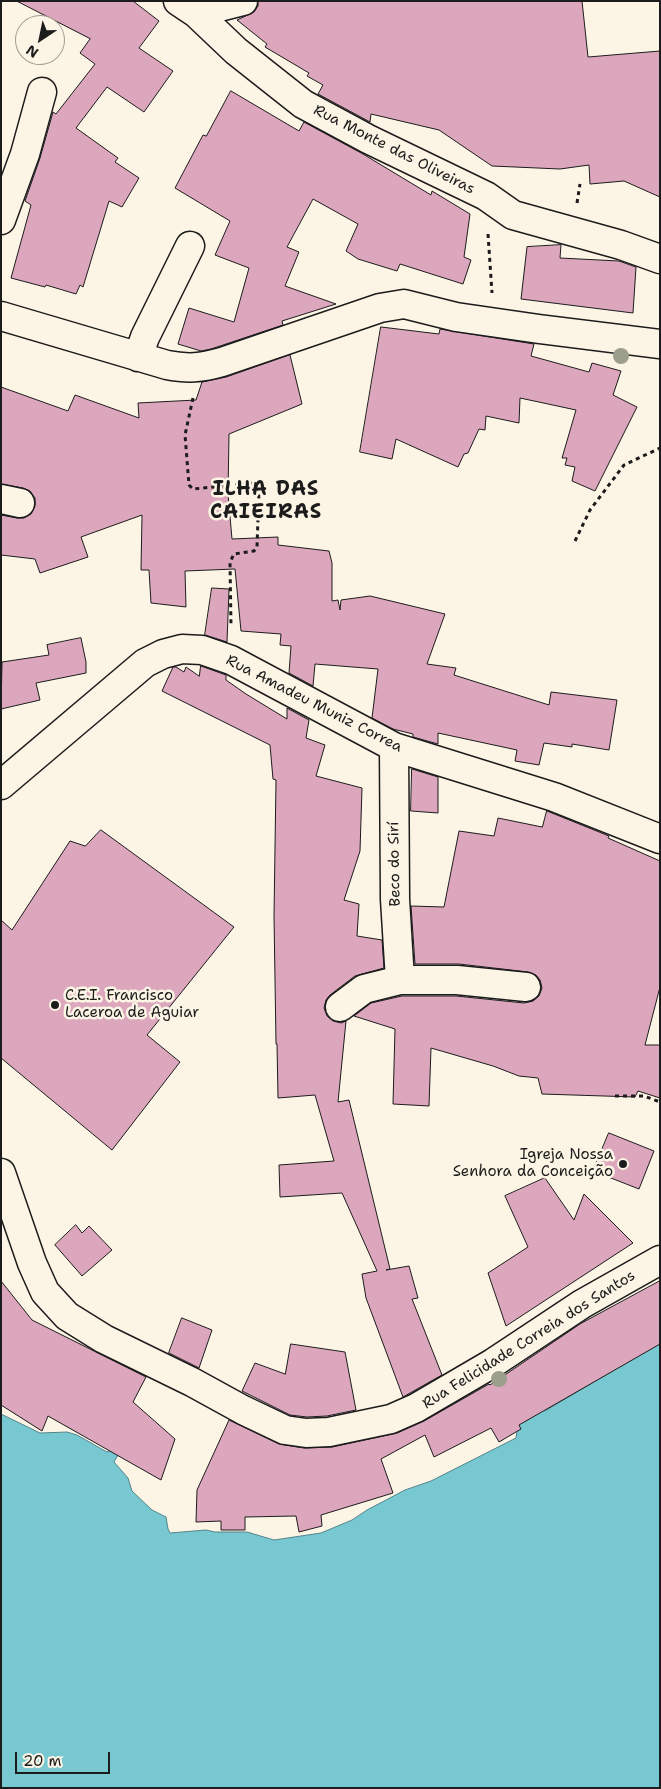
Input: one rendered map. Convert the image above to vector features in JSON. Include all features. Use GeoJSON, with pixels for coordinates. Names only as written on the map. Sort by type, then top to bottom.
{"type":"FeatureCollection","features":[{"type":"Feature","properties":{"kind":"street","name":"Rua Monte das Oliveiras"},"geometry":{"type":"LineString","coordinates":[[187,7],[242,1]]}},
{"type":"Feature","properties":{"kind":"street","name":"Rua Monte das Oliveiras"},"geometry":{"type":"LineString","coordinates":[[187,7],[236,51],[303,104],[368,140],[486,196],[513,214],[621,245],[660,259]]}},
{"type":"Feature","properties":{"kind":"street"},"geometry":{"type":"LineString","coordinates":[[1,220],[25,154],[42,92]]}},
{"type":"Feature","properties":{"kind":"street"},"geometry":{"type":"LineString","coordinates":[[138,357],[145,337],[190,246]]}},
{"type":"Feature","properties":{"kind":"street"},"geometry":{"type":"LineString","coordinates":[[1,316],[167,366],[184,368],[200,368],[222,362],[380,308],[404,304],[456,316],[539,329],[660,344]]}},
{"type":"Feature","properties":{"kind":"street","name":"Rua Amadeu Muniz Correa"},"geometry":{"type":"LineString","coordinates":[[1,785],[145,663],[164,654],[182,649],[202,650],[231,660],[394,748],[554,797],[660,839]]}},
{"type":"Feature","properties":{"kind":"street","name":"Beco do Sirí"},"geometry":{"type":"LineString","coordinates":[[394,748],[395,899],[400,980]]}},
{"type":"Feature","properties":{"kind":"street"},"geometry":{"type":"LineString","coordinates":[[340,1007],[364,989],[400,980],[458,980],[526,987]]}},
{"type":"Feature","properties":{"kind":"street","name":"Rua Felicidade Correia dos Santos"},"geometry":{"type":"LineString","coordinates":[[1,1173],[8,1219],[32,1263],[45,1292],[67,1316],[104,1339],[192,1382],[243,1410],[286,1430],[306,1434],[329,1432],[391,1419],[416,1408],[493,1363],[582,1304],[660,1260]]}},
{"type":"Feature","properties":{"kind":"path"},"geometry":{"type":"LineString","coordinates":[[486,196],[495,322]]}},
{"type":"Feature","properties":{"kind":"path"},"geometry":{"type":"LineString","coordinates":[[200,368],[185,435],[188,485],[193,489],[254,483],[259,490],[257,547],[254,551],[234,554],[230,562],[231,660]]}},
{"type":"Feature","properties":{"kind":"path"},"geometry":{"type":"LineString","coordinates":[[576,541],[590,510],[624,465],[660,448]]}},
{"type":"Feature","properties":{"kind":"path"},"geometry":{"type":"LineString","coordinates":[[615,1096],[644,1096],[660,1102]]}},
{"type":"Feature","properties":{"kind":"water"},"geometry":{"type":"Polygon","coordinates":[[[660,1343],[660,1788],[1,1788],[1,1414],[40,1433],[67,1432],[77,1435],[107,1452],[125,1443],[114,1462],[128,1478],[132,1491],[152,1510],[166,1517],[170,1533],[206,1530],[215,1532],[247,1532],[274,1540],[321,1533],[352,1520],[405,1490],[431,1481],[516,1438],[518,1423],[538,1409],[546,1410],[660,1343]]]}},
{"type":"Feature","properties":{"kind":"building"},"geometry":{"type":"Polygon","coordinates":[[[17,1],[133,1],[159,21],[139,48],[173,71],[144,112],[107,87],[76,128],[118,158],[115,162],[139,178],[122,207],[109,201],[83,287],[80,285],[76,294],[46,285],[45,287],[11,278],[31,205],[25,201],[53,112],[56,114],[95,64],[80,53],[90,39],[65,26],[65,15],[44,15],[17,1]]]}},
{"type":"Feature","properties":{"kind":"building"},"geometry":{"type":"Polygon","coordinates":[[[258,1],[582,1],[588,57],[660,51],[660,197],[624,181],[590,184],[589,165],[560,169],[492,166],[439,130],[371,114],[370,122],[318,94],[323,85],[307,76],[309,73],[265,47],[267,44],[237,20],[254,12],[258,6],[258,1]]]}},
{"type":"Feature","properties":{"kind":"building"},"geometry":{"type":"Polygon","coordinates":[[[231,91],[299,131],[304,122],[363,154],[431,195],[432,191],[470,214],[464,257],[471,260],[463,284],[400,264],[397,271],[358,259],[346,251],[358,224],[313,199],[287,247],[299,252],[285,286],[336,304],[282,321],[283,325],[211,349],[201,351],[178,344],[189,308],[234,322],[249,268],[215,255],[230,221],[175,188],[203,135],[206,136],[231,91]]]}},
{"type":"Feature","properties":{"kind":"building"},"geometry":{"type":"Polygon","coordinates":[[[561,245],[560,258],[619,261],[636,267],[633,313],[521,299],[527,247],[561,245]]]}},
{"type":"Feature","properties":{"kind":"building"},"geometry":{"type":"Polygon","coordinates":[[[381,327],[439,334],[440,329],[534,344],[531,356],[589,372],[592,363],[621,371],[613,395],[637,407],[595,491],[572,481],[575,467],[565,465],[567,458],[562,458],[576,410],[520,398],[519,423],[486,416],[485,430],[479,429],[468,453],[464,454],[458,467],[396,439],[392,459],[360,452],[381,327]]]}},
{"type":"Feature","properties":{"kind":"building"},"geometry":{"type":"Polygon","coordinates":[[[290,355],[302,404],[229,434],[228,494],[232,539],[278,537],[278,545],[329,551],[332,563],[332,601],[338,600],[340,610],[341,600],[370,596],[445,614],[427,664],[456,668],[454,675],[549,705],[551,692],[617,700],[609,750],[572,744],[572,747],[544,743],[539,765],[515,761],[517,750],[438,733],[438,744],[413,737],[413,734],[393,729],[372,718],[378,669],[315,664],[313,686],[289,673],[291,646],[280,645],[281,634],[241,631],[235,569],[185,571],[186,607],[151,603],[149,570],[141,570],[142,515],[81,537],[88,557],[40,573],[35,559],[1,555],[1,515],[24,518],[31,514],[35,506],[35,498],[30,491],[23,488],[1,484],[1,387],[68,411],[75,395],[139,418],[138,403],[196,400],[202,382],[226,377],[290,355]]]}},
{"type":"Feature","properties":{"kind":"building"},"geometry":{"type":"Polygon","coordinates":[[[212,588],[229,589],[227,642],[205,635],[212,588]]]}},
{"type":"Feature","properties":{"kind":"building"},"geometry":{"type":"Polygon","coordinates":[[[81,638],[86,662],[86,673],[36,683],[40,700],[1,709],[2,662],[49,655],[47,645],[81,638]]]}},
{"type":"Feature","properties":{"kind":"building"},"geometry":{"type":"Polygon","coordinates":[[[201,666],[226,675],[226,680],[287,719],[287,708],[309,720],[306,738],[325,745],[316,776],[362,788],[360,851],[344,900],[359,904],[357,936],[382,940],[384,968],[355,976],[330,995],[326,1000],[324,1008],[327,1016],[333,1021],[341,1023],[346,1021],[338,1102],[349,1100],[390,1269],[386,1270],[409,1266],[418,1298],[412,1299],[442,1375],[403,1397],[366,1298],[362,1274],[377,1271],[342,1193],[280,1197],[279,1165],[334,1161],[315,1095],[278,1098],[274,916],[276,780],[273,779],[270,745],[162,691],[173,667],[184,672],[186,667],[199,676],[201,666]]]}},
{"type":"Feature","properties":{"kind":"building"},"geometry":{"type":"Polygon","coordinates":[[[412,769],[438,777],[438,813],[411,811],[412,769]]]}},
{"type":"Feature","properties":{"kind":"building"},"geometry":{"type":"Polygon","coordinates":[[[547,811],[609,836],[608,838],[660,861],[660,987],[645,1045],[660,1045],[660,1098],[638,1091],[635,1097],[542,1094],[538,1078],[519,1076],[493,1066],[431,1048],[429,1106],[393,1104],[395,1029],[354,1016],[371,1003],[402,996],[456,996],[524,1003],[533,1001],[539,996],[542,988],[540,980],[536,975],[528,972],[459,964],[415,964],[411,906],[444,907],[459,831],[494,836],[498,818],[542,827],[547,811]]]}},
{"type":"Feature","properties":{"kind":"building","name":"C.E.I. Francisco Laceroa de Aguiar"},"geometry":{"type":"Polygon","coordinates":[[[101,830],[234,927],[147,1035],[180,1062],[112,1150],[1,1058],[1,920],[12,930],[70,841],[85,846],[101,830]]]}},
{"type":"Feature","properties":{"kind":"building","name":"Igreja Nossa Senhora da Conceição"},"geometry":{"type":"Polygon","coordinates":[[[609,1133],[654,1151],[639,1189],[593,1171],[609,1133]]]}},
{"type":"Feature","properties":{"kind":"building"},"geometry":{"type":"Polygon","coordinates":[[[545,1178],[574,1220],[584,1194],[633,1243],[506,1326],[488,1273],[528,1247],[505,1196],[545,1178]]]}},
{"type":"Feature","properties":{"kind":"building"},"geometry":{"type":"Polygon","coordinates":[[[76,1225],[82,1233],[89,1226],[112,1250],[82,1276],[55,1245],[76,1225]]]}},
{"type":"Feature","properties":{"kind":"building"},"geometry":{"type":"Polygon","coordinates":[[[1,1281],[32,1320],[146,1377],[133,1402],[175,1439],[161,1480],[48,1416],[42,1431],[1,1405],[1,1281]]]}},
{"type":"Feature","properties":{"kind":"building"},"geometry":{"type":"Polygon","coordinates":[[[660,1281],[660,1344],[519,1425],[521,1429],[499,1442],[491,1428],[434,1457],[425,1435],[381,1459],[393,1493],[321,1515],[322,1526],[299,1532],[296,1516],[245,1517],[245,1530],[221,1530],[221,1521],[196,1522],[197,1490],[229,1420],[279,1444],[304,1448],[332,1447],[397,1433],[424,1421],[490,1385],[580,1324],[660,1281]]]}},
{"type":"Feature","properties":{"kind":"building"},"geometry":{"type":"Polygon","coordinates":[[[182,1318],[212,1330],[199,1368],[169,1353],[182,1318]]]}},
{"type":"Feature","properties":{"kind":"building"},"geometry":{"type":"Polygon","coordinates":[[[291,1344],[345,1352],[356,1410],[327,1416],[307,1417],[290,1415],[242,1391],[255,1363],[285,1374],[291,1344]]]}},
{"type":"Feature","properties":{"kind":"place","name":"C.E.I. Francisco Laceroa de Aguiar"},"geometry":{"type":"Point","coordinates":[55,1005]}},
{"type":"Feature","properties":{"kind":"place","name":"Igreja Nossa Senhora da Conceição"},"geometry":{"type":"Point","coordinates":[623,1164]}},
{"type":"Feature","properties":{"kind":"district","name":"ILHA DAS CAIEIRAS"},"geometry":{"type":"Point","coordinates":[266,502]}}]}
